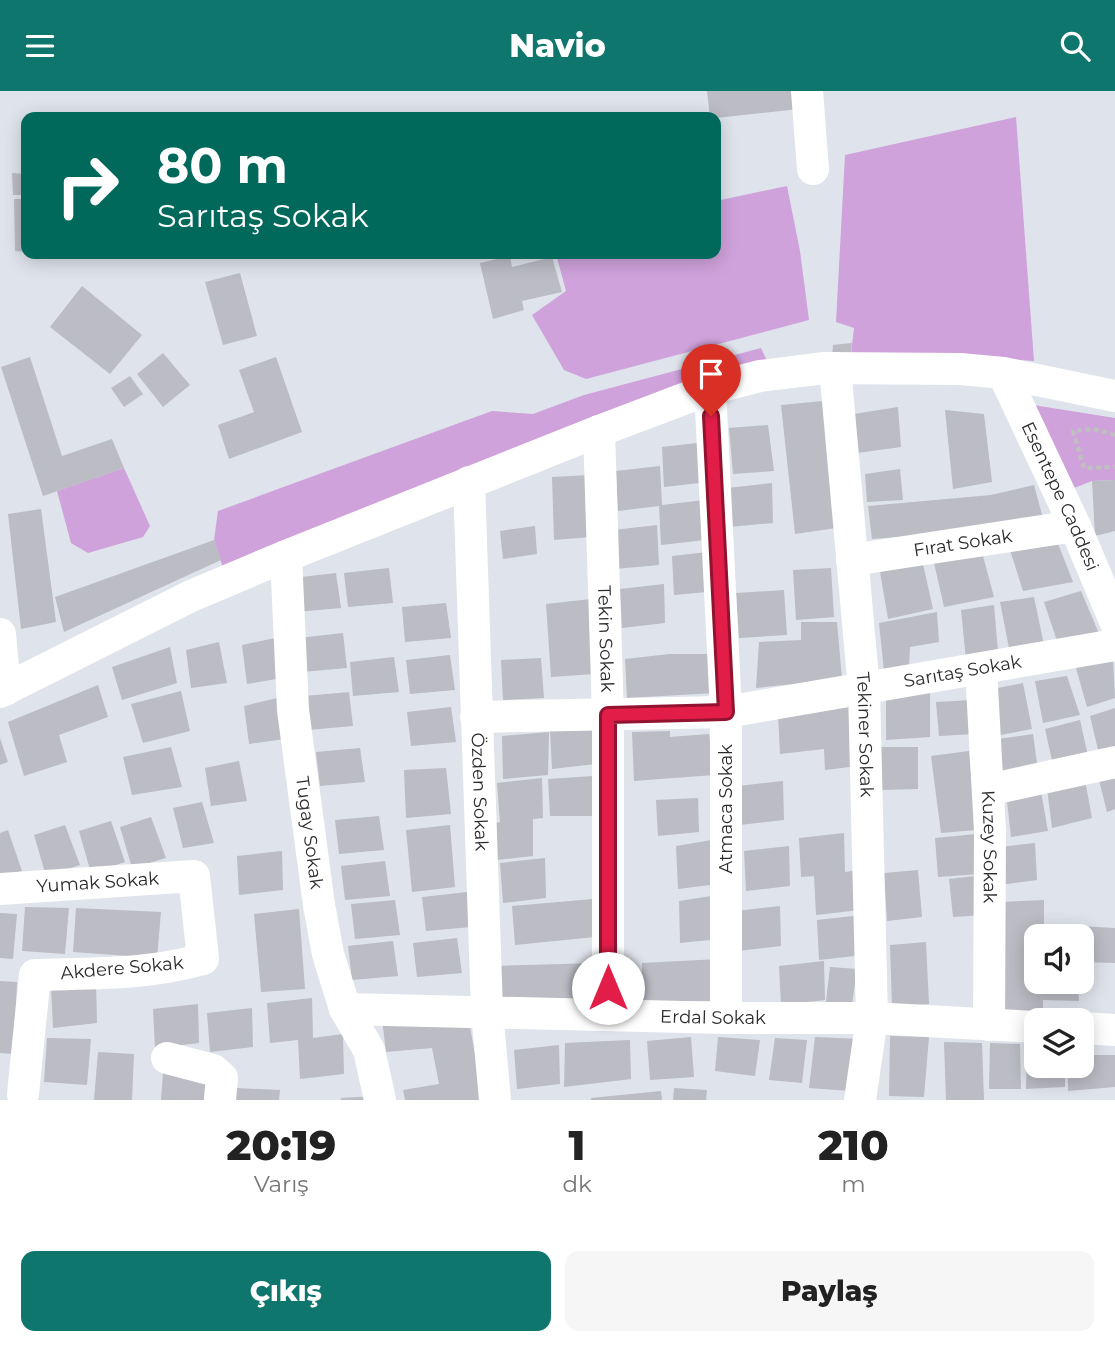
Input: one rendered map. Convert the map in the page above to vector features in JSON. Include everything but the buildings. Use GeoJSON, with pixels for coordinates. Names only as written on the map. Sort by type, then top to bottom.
{"type":"FeatureCollection","features":[{"type":"Feature","properties":{"kind":"street"},"geometry":{"type":"LineString","coordinates":[[807,91],[813,169]]}},
{"type":"Feature","properties":{"kind":"street"},"geometry":{"type":"LineString","coordinates":[[0,634],[3,691],[191,596],[286,556],[598,431],[710,389],[760,376],[828,364],[960,369],[1003,373],[1115,396]]}},
{"type":"Feature","properties":{"kind":"street","name":"Tekiner Sokak"},"geometry":{"type":"LineString","coordinates":[[828,364],[852,560],[864,689],[872,1018],[860,1100]]}},
{"type":"Feature","properties":{"kind":"street","name":"Esentepe Caddesi"},"geometry":{"type":"LineString","coordinates":[[1003,373],[1075,526],[1101,554],[1115,621]]}},
{"type":"Feature","properties":{"kind":"street","name":"Atmaca Sokak"},"geometry":{"type":"LineString","coordinates":[[710,389],[726,712],[726,1018]]}},
{"type":"Feature","properties":{"kind":"street","name":"Tekin Sokak"},"geometry":{"type":"LineString","coordinates":[[598,431],[608,715],[608,1015]]}},
{"type":"Feature","properties":{"kind":"street","name":"Özden Sokak"},"geometry":{"type":"LineString","coordinates":[[469,482],[487,1011],[495,1100]]}},
{"type":"Feature","properties":{"kind":"street","name":"Fırat Sokak"},"geometry":{"type":"LineString","coordinates":[[852,560],[1075,526]]}},
{"type":"Feature","properties":{"kind":"street","name":"Tugay Sokak"},"geometry":{"type":"LineString","coordinates":[[286,556],[293,710],[328,954],[345,1009],[369,1050],[380,1100]]}},
{"type":"Feature","properties":{"kind":"street","name":"Sarıtaş Sokak"},"geometry":{"type":"LineString","coordinates":[[476,717],[726,712],[1115,645]]}},
{"type":"Feature","properties":{"kind":"street","name":"Kuzey Sokak"},"geometry":{"type":"LineString","coordinates":[[981,669],[988,790],[989,1025]]}},
{"type":"Feature","properties":{"kind":"street"},"geometry":{"type":"LineString","coordinates":[[988,790],[1115,762]]}},
{"type":"Feature","properties":{"kind":"street","name":"Yumak Sokak"},"geometry":{"type":"LineString","coordinates":[[0,889],[194,876]]}},
{"type":"Feature","properties":{"kind":"street","name":"Akdere Sokak"},"geometry":{"type":"LineString","coordinates":[[23,1094],[35,975],[139,971],[179,966],[203,958],[194,876]]}},
{"type":"Feature","properties":{"kind":"street","name":"Erdal Sokak"},"geometry":{"type":"LineString","coordinates":[[345,1009],[726,1018],[872,1018],[1024,1026]]}},
{"type":"Feature","properties":{"kind":"street"},"geometry":{"type":"LineString","coordinates":[[1094,1029],[1115,1030]]}},
{"type":"Feature","properties":{"kind":"street"},"geometry":{"type":"LineString","coordinates":[[166,1058],[214,1070],[222,1078],[220,1100]]}},
{"type":"Feature","properties":{"kind":"path"},"geometry":{"type":"LineString","coordinates":[[1115,435],[1094,429],[1073,432],[1084,468],[1115,467]]}},
{"type":"Feature","properties":{"kind":"shaded area"},"geometry":{"type":"Polygon","coordinates":[[[1016,117],[1034,361],[940,354],[851,354],[854,328],[836,322],[845,155],[1016,117]]]}},
{"type":"Feature","properties":{"kind":"shaded area"},"geometry":{"type":"Polygon","coordinates":[[[787,186],[800,251],[809,320],[586,379],[564,370],[532,315],[566,291],[557,259],[721,259],[721,200],[787,186]]]}},
{"type":"Feature","properties":{"kind":"shaded area"},"geometry":{"type":"Polygon","coordinates":[[[761,348],[767,361],[224,571],[214,540],[218,511],[492,411],[533,414],[584,395],[761,348]]]}},
{"type":"Feature","properties":{"kind":"shaded area"},"geometry":{"type":"Polygon","coordinates":[[[1033,405],[1115,418],[1115,480],[1092,481],[1069,490],[1033,405]]]}},
{"type":"Feature","properties":{"kind":"shaded area"},"geometry":{"type":"Polygon","coordinates":[[[124,468],[150,526],[143,537],[88,553],[71,543],[57,491],[124,468]]]}},
{"type":"Feature","properties":{"kind":"route"},"geometry":{"type":"LineString","coordinates":[[608,988],[608,715],[726,712],[711,416]]}}]}
